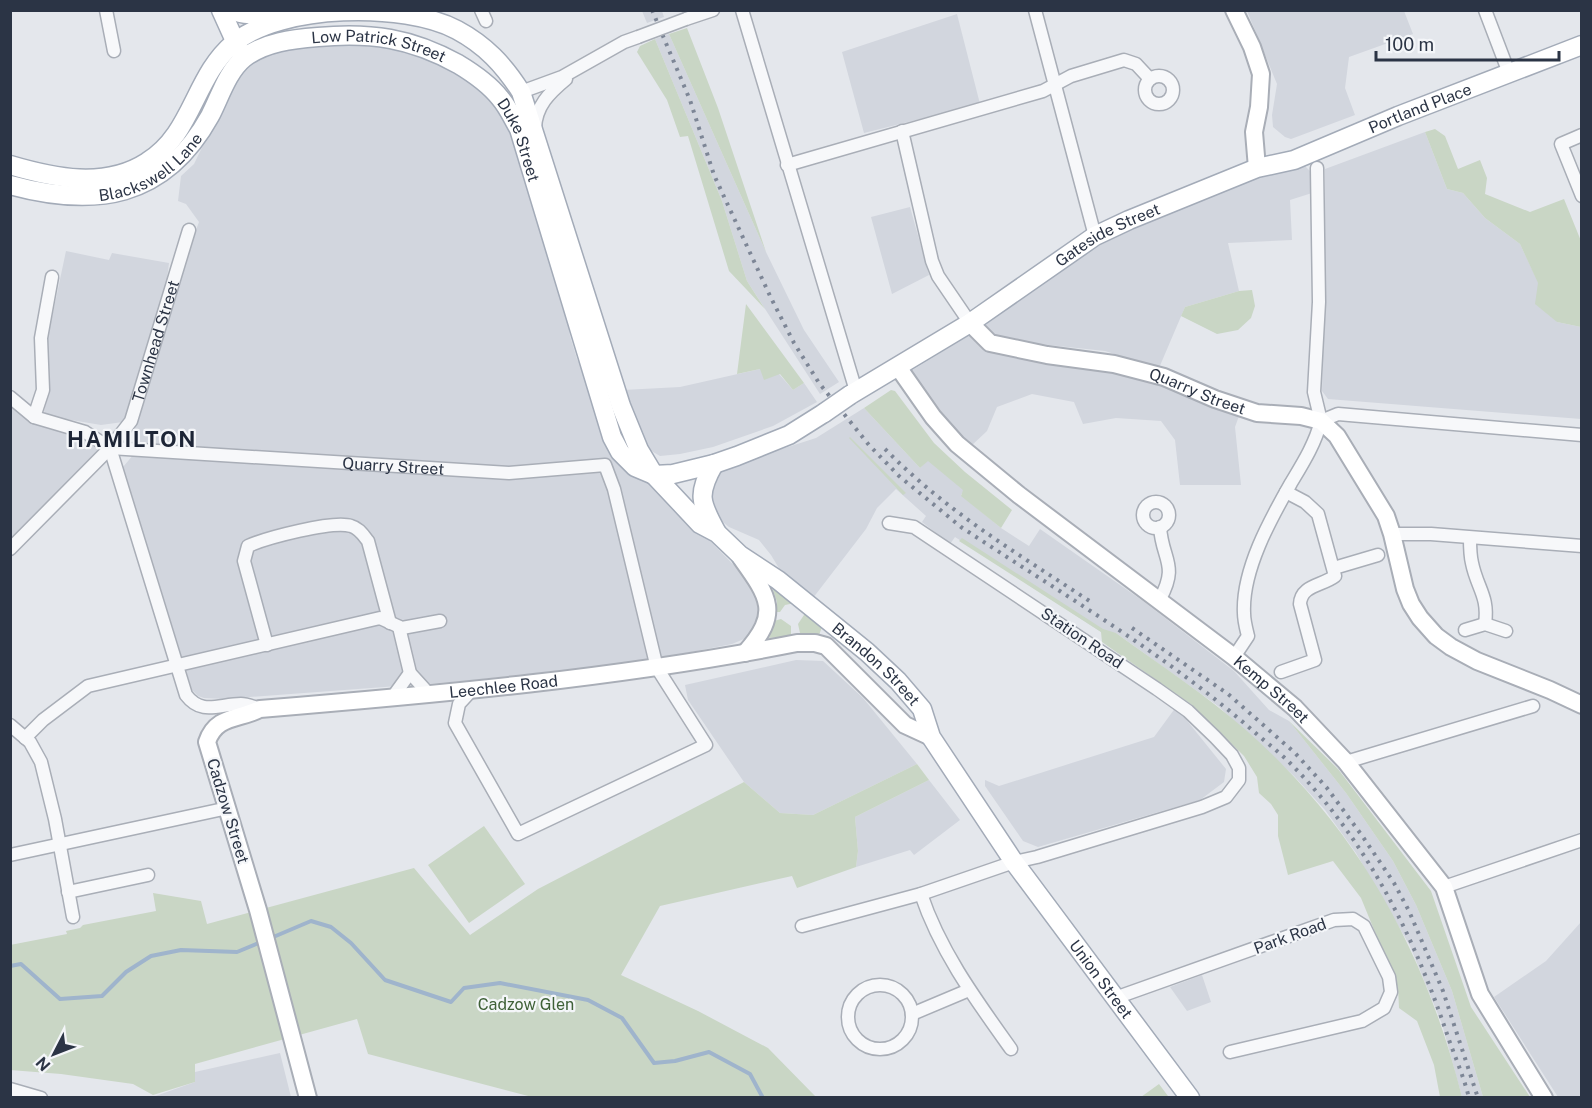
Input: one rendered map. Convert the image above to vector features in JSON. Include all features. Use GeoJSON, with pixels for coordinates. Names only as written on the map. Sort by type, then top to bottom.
{"type":"FeatureCollection","features":[{"type":"Feature","properties":{"kind":"main road"},"geometry":{"type":"LineString","coordinates":[[221,10],[239,50]]}},
{"type":"Feature","properties":{"kind":"main road"},"geometry":{"type":"LineString","coordinates":[[233,10],[241,14],[278,11],[313,14]]}},
{"type":"Feature","properties":{"kind":"main road","name":"Low Patrick Street"},"geometry":{"type":"LineString","coordinates":[[239,50],[253,32],[277,22],[313,14],[352,11],[401,12],[430,19],[456,29],[482,45],[506,68],[521,92]]}},
{"type":"Feature","properties":{"kind":"main road","name":"Low Patrick Street"},"geometry":{"type":"LineString","coordinates":[[239,50],[268,46],[290,39],[333,35],[385,37],[414,43],[441,54],[492,88],[502,100]]}},
{"type":"Feature","properties":{"kind":"main road","name":"Portland Place"},"geometry":{"type":"LineString","coordinates":[[1257,168],[1294,159],[1581,45]]}},
{"type":"Feature","properties":{"kind":"main road","name":"Blackswell Lane"},"geometry":{"type":"LineString","coordinates":[[10,165],[41,174],[74,179],[114,175],[147,162],[172,141],[190,113],[211,67],[239,50]]}},
{"type":"Feature","properties":{"kind":"main road","name":"Blackswell Lane"},"geometry":{"type":"LineString","coordinates":[[10,185],[46,193],[88,197],[118,193],[139,186],[171,166],[195,140],[210,116],[239,50]]}},
{"type":"Feature","properties":{"kind":"main road","name":"Duke Street"},"geometry":{"type":"LineString","coordinates":[[639,450],[621,406],[521,92],[502,100],[519,129],[612,436],[620,452],[635,467],[654,475]]}},
{"type":"Feature","properties":{"kind":"main road","name":"Gateside Street"},"geometry":{"type":"LineString","coordinates":[[970,323],[1095,236],[1170,202],[1257,168]]}},
{"type":"Feature","properties":{"kind":"main road"},"geometry":{"type":"LineString","coordinates":[[654,475],[673,474],[714,464],[789,435],[853,393],[970,323]]}},
{"type":"Feature","properties":{"kind":"main road"},"geometry":{"type":"LineString","coordinates":[[639,450],[652,460],[664,464],[686,462],[765,444]]}},
{"type":"Feature","properties":{"kind":"main road","name":"Brandon Street"},"geometry":{"type":"LineString","coordinates":[[639,450],[654,475],[700,524],[717,533],[740,555],[803,599],[898,681],[922,709],[931,737],[1014,862]]}},
{"type":"Feature","properties":{"kind":"main road","name":"Brandon Street"},"geometry":{"type":"LineString","coordinates":[[714,464],[703,483],[702,496],[705,512],[717,533]]}},
{"type":"Feature","properties":{"kind":"main road","name":"Union Street"},"geometry":{"type":"LineString","coordinates":[[1014,862],[1190,1098]]}},
{"type":"Feature","properties":{"kind":"street"},"geometry":{"type":"LineString","coordinates":[[106,10],[114,51]]}},
{"type":"Feature","properties":{"kind":"street"},"geometry":{"type":"LineString","coordinates":[[521,92],[562,77],[638,37],[713,10]]}},
{"type":"Feature","properties":{"kind":"street"},"geometry":{"type":"LineString","coordinates":[[742,10],[853,393]]}},
{"type":"Feature","properties":{"kind":"street"},"geometry":{"type":"LineString","coordinates":[[1035,10],[1095,236]]}},
{"type":"Feature","properties":{"kind":"street"},"geometry":{"type":"LineString","coordinates":[[1234,10],[1252,47],[1261,74],[1259,107],[1254,132],[1257,168]]}},
{"type":"Feature","properties":{"kind":"street"},"geometry":{"type":"LineString","coordinates":[[1485,10],[1509,73]]}},
{"type":"Feature","properties":{"kind":"street"},"geometry":{"type":"LineString","coordinates":[[788,165],[1043,91],[1071,76],[1124,60],[1136,64],[1150,79]]}},
{"type":"Feature","properties":{"kind":"street"},"geometry":{"type":"LineString","coordinates":[[535,132],[539,109],[549,93],[586,64]]}},
{"type":"Feature","properties":{"kind":"street"},"geometry":{"type":"LineString","coordinates":[[902,131],[932,261],[938,276],[970,323]]}},
{"type":"Feature","properties":{"kind":"street"},"geometry":{"type":"LineString","coordinates":[[1581,135],[1561,144],[1581,196]]}},
{"type":"Feature","properties":{"kind":"street"},"geometry":{"type":"LineString","coordinates":[[1234,657],[1248,636],[1244,612],[1247,586],[1254,559],[1286,492],[1316,440],[1321,421],[1314,392],[1319,302],[1317,168]]}},
{"type":"Feature","properties":{"kind":"street","name":"Townhead Street"},"geometry":{"type":"LineString","coordinates":[[10,549],[110,448],[131,421],[189,230]]}},
{"type":"Feature","properties":{"kind":"street"},"geometry":{"type":"LineString","coordinates":[[34,417],[43,390],[41,338],[52,277]]}},
{"type":"Feature","properties":{"kind":"street","name":"Quarry Street"},"geometry":{"type":"LineString","coordinates":[[970,323],[990,343],[1047,355],[1114,364],[1164,377],[1257,414],[1301,416],[1321,421]]}},
{"type":"Feature","properties":{"kind":"street","name":"Kemp Street"},"geometry":{"type":"LineString","coordinates":[[898,367],[933,417],[957,444],[1019,495],[1234,657],[1295,708],[1346,762],[1444,887],[1480,994],[1544,1098]]}},
{"type":"Feature","properties":{"kind":"street"},"geometry":{"type":"LineString","coordinates":[[10,397],[34,417],[85,432],[110,448],[176,665],[186,695],[192,703],[200,708],[244,704],[260,709]]}},
{"type":"Feature","properties":{"kind":"street"},"geometry":{"type":"LineString","coordinates":[[1321,421],[1338,414],[1581,435]]}},
{"type":"Feature","properties":{"kind":"street"},"geometry":{"type":"LineString","coordinates":[[1321,421],[1337,436],[1386,516],[1411,604],[1436,636],[1478,662],[1581,705]]}},
{"type":"Feature","properties":{"kind":"street","name":"Quarry Street"},"geometry":{"type":"LineString","coordinates":[[110,448],[213,453],[267,459],[392,464],[499,473],[605,465],[614,489],[657,668]]}},
{"type":"Feature","properties":{"kind":"street"},"geometry":{"type":"LineString","coordinates":[[1281,672],[1315,660],[1300,604],[1300,596],[1305,590],[1328,582],[1335,576],[1318,514],[1305,502],[1286,492]]}},
{"type":"Feature","properties":{"kind":"street","name":"Station Road"},"geometry":{"type":"LineString","coordinates":[[889,523],[914,527],[1094,645],[1188,711],[1232,755],[1240,774],[1239,780],[1226,797],[1202,807],[1014,862]]}},
{"type":"Feature","properties":{"kind":"street"},"geometry":{"type":"LineString","coordinates":[[267,645],[244,561],[248,546],[331,525],[352,526],[360,531],[368,541],[410,673],[430,695]]}},
{"type":"Feature","properties":{"kind":"street"},"geometry":{"type":"LineString","coordinates":[[1160,527],[1161,542],[1169,563],[1168,584],[1160,599]]}},
{"type":"Feature","properties":{"kind":"street"},"geometry":{"type":"LineString","coordinates":[[1392,534],[1431,534],[1581,546]]}},
{"type":"Feature","properties":{"kind":"street"},"geometry":{"type":"LineString","coordinates":[[1470,538],[1471,562],[1483,590],[1487,609],[1485,624]]}},
{"type":"Feature","properties":{"kind":"street"},"geometry":{"type":"LineString","coordinates":[[740,555],[766,597],[768,614],[761,634],[745,653]]}},
{"type":"Feature","properties":{"kind":"street"},"geometry":{"type":"LineString","coordinates":[[1334,568],[1378,555]]}},
{"type":"Feature","properties":{"kind":"street"},"geometry":{"type":"LineString","coordinates":[[26,738],[43,720],[85,687],[380,618],[402,628],[441,621]]}},
{"type":"Feature","properties":{"kind":"street"},"geometry":{"type":"LineString","coordinates":[[1465,630],[1485,624],[1506,631]]}},
{"type":"Feature","properties":{"kind":"street","name":"Leechlee Road"},"geometry":{"type":"LineString","coordinates":[[260,709],[471,691],[657,668],[797,643],[815,643],[826,646],[904,725],[931,737]]}},
{"type":"Feature","properties":{"kind":"street"},"geometry":{"type":"LineString","coordinates":[[471,691],[459,704],[454,723],[518,834],[706,745],[657,668]]}},
{"type":"Feature","properties":{"kind":"street"},"geometry":{"type":"LineString","coordinates":[[392,698],[410,673]]}},
{"type":"Feature","properties":{"kind":"street"},"geometry":{"type":"LineString","coordinates":[[1346,762],[1533,706]]}},
{"type":"Feature","properties":{"kind":"street","name":"Cadzow Street"},"geometry":{"type":"LineString","coordinates":[[260,709],[220,724],[210,732],[207,742],[258,910],[308,1098]]}},
{"type":"Feature","properties":{"kind":"street"},"geometry":{"type":"LineString","coordinates":[[10,725],[26,738],[41,762],[55,819],[73,917]]}},
{"type":"Feature","properties":{"kind":"street"},"geometry":{"type":"LineString","coordinates":[[10,855],[228,808]]}},
{"type":"Feature","properties":{"kind":"street"},"geometry":{"type":"LineString","coordinates":[[1444,887],[1581,840]]}},
{"type":"Feature","properties":{"kind":"street"},"geometry":{"type":"LineString","coordinates":[[802,926],[921,894],[1014,862]]}},
{"type":"Feature","properties":{"kind":"street"},"geometry":{"type":"LineString","coordinates":[[68,892],[148,875]]}},
{"type":"Feature","properties":{"kind":"street"},"geometry":{"type":"LineString","coordinates":[[921,894],[930,921],[969,990],[1011,1049]]}},
{"type":"Feature","properties":{"kind":"street","name":"Park Road"},"geometry":{"type":"LineString","coordinates":[[1115,998],[1334,920],[1353,919],[1364,926],[1389,977],[1391,992],[1384,1008],[1362,1021],[1230,1053]]}},
{"type":"Feature","properties":{"kind":"street"},"geometry":{"type":"LineString","coordinates":[[882,985],[902,994],[909,1003],[912,1014],[911,1025],[906,1035],[899,1043],[889,1048],[878,1049],[858,1040],[851,1031],[848,1020],[853,999],[861,991],[871,986],[882,985]]}},
{"type":"Feature","properties":{"kind":"street"},"geometry":{"type":"LineString","coordinates":[[912,1014],[969,990]]}},
{"type":"Feature","properties":{"kind":"street"},"geometry":{"type":"LineString","coordinates":[[10,1089],[41,1098]]}},
{"type":"Feature","properties":{"kind":"shaded area"},"geometry":{"type":"Polygon","coordinates":[[[642,11],[662,11],[664,17],[647,23],[642,11]]]}},
{"type":"Feature","properties":{"kind":"shaded area"},"geometry":{"type":"Polygon","coordinates":[[[1247,11],[1404,11],[1413,34],[1349,57],[1345,88],[1355,115],[1291,139],[1273,127],[1272,115],[1277,84],[1247,11]]]}},
{"type":"Feature","properties":{"kind":"shaded area"},"geometry":{"type":"Polygon","coordinates":[[[957,14],[980,104],[864,133],[842,52],[957,14]]]}},
{"type":"Feature","properties":{"kind":"shaded area"},"geometry":{"type":"Polygon","coordinates":[[[669,34],[766,252],[804,330],[839,382],[820,394],[747,281],[722,201],[655,39],[669,34]]]}},
{"type":"Feature","properties":{"kind":"shaded area"},"geometry":{"type":"Polygon","coordinates":[[[356,42],[409,50],[440,59],[483,89],[509,126],[567,314],[570,336],[577,359],[589,381],[609,445],[656,485],[755,587],[760,611],[758,622],[744,639],[732,644],[645,661],[465,681],[223,699],[204,698],[192,690],[123,467],[134,454],[137,445],[134,431],[171,312],[182,267],[199,222],[186,204],[178,201],[181,176],[194,164],[228,94],[246,67],[289,45],[356,42]]]}},
{"type":"Feature","properties":{"kind":"shaded area"},"geometry":{"type":"Polygon","coordinates":[[[1425,132],[1447,189],[1463,193],[1485,218],[1520,244],[1557,322],[1581,327],[1581,419],[1328,399],[1322,391],[1325,169],[1425,132]]]}},
{"type":"Feature","properties":{"kind":"shaded area"},"geometry":{"type":"Polygon","coordinates":[[[1305,166],[1310,171],[1312,193],[1290,200],[1292,240],[1228,243],[1239,291],[1185,307],[1159,368],[1105,351],[992,339],[985,323],[1113,234],[1229,181],[1305,166]]]}},
{"type":"Feature","properties":{"kind":"shaded area"},"geometry":{"type":"Polygon","coordinates":[[[910,207],[929,275],[892,294],[871,217],[910,207]]]}},
{"type":"Feature","properties":{"kind":"shaded area"},"geometry":{"type":"Polygon","coordinates":[[[66,251],[109,260],[112,253],[169,263],[166,287],[143,368],[123,422],[101,425],[53,417],[46,415],[44,411],[49,390],[47,341],[66,251]]]}},
{"type":"Feature","properties":{"kind":"shaded area"},"geometry":{"type":"Polygon","coordinates":[[[971,334],[1158,381],[1239,416],[1235,427],[1241,485],[1180,485],[1175,440],[1161,421],[1116,418],[1083,424],[1074,402],[1032,394],[997,407],[987,431],[970,447],[947,424],[911,371],[971,334]]]}},
{"type":"Feature","properties":{"kind":"shaded area"},"geometry":{"type":"Polygon","coordinates":[[[760,369],[779,374],[793,390],[804,383],[817,402],[773,426],[713,447],[680,454],[660,456],[648,449],[623,390],[680,387],[760,369]]]}},
{"type":"Feature","properties":{"kind":"shaded area"},"geometry":{"type":"Polygon","coordinates":[[[11,406],[46,428],[82,435],[92,440],[100,454],[11,539],[11,406]]]}},
{"type":"Feature","properties":{"kind":"shaded area"},"geometry":{"type":"Polygon","coordinates":[[[864,408],[920,468],[928,460],[964,490],[961,495],[1001,528],[1029,546],[1040,529],[1143,601],[1234,671],[1269,710],[1289,721],[1346,793],[1393,861],[1416,905],[1452,991],[1483,1097],[1462,1097],[1442,1024],[1410,946],[1356,853],[1325,810],[1294,776],[1218,706],[1116,633],[1101,632],[955,537],[950,544],[922,522],[926,516],[896,489],[877,508],[866,529],[813,598],[780,570],[759,540],[729,527],[718,518],[710,496],[717,474],[735,464],[816,438],[864,408]]]}},
{"type":"Feature","properties":{"kind":"shaded area"},"geometry":{"type":"Polygon","coordinates":[[[796,660],[823,661],[863,698],[917,764],[813,815],[780,813],[744,782],[688,700],[685,685],[796,660]]]}},
{"type":"Feature","properties":{"kind":"shaded area"},"geometry":{"type":"Polygon","coordinates":[[[1176,707],[1226,769],[1224,782],[1200,800],[1038,847],[1023,841],[985,786],[985,780],[999,786],[1154,737],[1176,707]]]}},
{"type":"Feature","properties":{"kind":"shaded area"},"geometry":{"type":"Polygon","coordinates":[[[929,780],[960,820],[914,855],[910,850],[856,867],[858,851],[855,817],[929,780]]]}},
{"type":"Feature","properties":{"kind":"shaded area"},"geometry":{"type":"Polygon","coordinates":[[[1581,922],[1581,1097],[1558,1097],[1494,997],[1546,961],[1581,922]]]}},
{"type":"Feature","properties":{"kind":"shaded area"},"geometry":{"type":"Polygon","coordinates":[[[1202,975],[1211,1002],[1187,1011],[1170,987],[1202,975]]]}},
{"type":"Feature","properties":{"kind":"shaded area"},"geometry":{"type":"Polygon","coordinates":[[[280,1053],[291,1097],[150,1098],[195,1082],[195,1072],[280,1053]]]}},
{"type":"Feature","properties":{"kind":"green space"},"geometry":{"type":"Polygon","coordinates":[[[687,28],[718,108],[766,252],[669,34],[687,28]]]}},
{"type":"Feature","properties":{"kind":"green space"},"geometry":{"type":"Polygon","coordinates":[[[655,39],[722,201],[747,281],[765,309],[729,271],[688,136],[680,137],[667,100],[637,52],[640,46],[655,39]]]}},
{"type":"Feature","properties":{"kind":"green space"},"geometry":{"type":"Polygon","coordinates":[[[1435,129],[1445,136],[1458,169],[1480,160],[1487,178],[1485,194],[1530,212],[1564,199],[1581,241],[1581,327],[1557,322],[1535,304],[1538,283],[1520,244],[1485,218],[1463,193],[1447,189],[1425,132],[1435,129]]]}},
{"type":"Feature","properties":{"kind":"green space"},"geometry":{"type":"Polygon","coordinates":[[[1252,290],[1255,306],[1251,318],[1238,330],[1217,334],[1181,316],[1185,307],[1239,291],[1252,290]]]}},
{"type":"Feature","properties":{"kind":"green space"},"geometry":{"type":"Polygon","coordinates":[[[746,304],[804,383],[793,390],[780,374],[764,380],[760,369],[737,374],[746,304]]]}},
{"type":"Feature","properties":{"kind":"green space"},"geometry":{"type":"Polygon","coordinates":[[[891,390],[895,391],[934,443],[1012,510],[1001,528],[961,496],[963,490],[928,461],[920,468],[864,408],[891,390]]]}},
{"type":"Feature","properties":{"kind":"green space"},"geometry":{"type":"Polygon","coordinates":[[[850,437],[906,493],[903,495],[850,437]]]}},
{"type":"Feature","properties":{"kind":"green space"},"geometry":{"type":"Polygon","coordinates":[[[962,538],[1103,629],[1116,633],[1183,680],[1247,731],[1287,769],[1323,810],[1355,852],[1383,897],[1408,944],[1429,993],[1462,1097],[1440,1097],[1434,1065],[1417,1021],[1399,1008],[1398,988],[1361,898],[1333,861],[1288,875],[1278,836],[1278,815],[1271,804],[1259,793],[1257,777],[1244,756],[1192,705],[1102,642],[1101,632],[959,541],[962,538]]]}},
{"type":"Feature","properties":{"kind":"green space"},"geometry":{"type":"Polygon","coordinates":[[[774,584],[795,603],[785,605],[780,612],[777,612],[777,602],[772,587],[774,584]]]}},
{"type":"Feature","properties":{"kind":"green space"},"geometry":{"type":"Polygon","coordinates":[[[803,610],[823,624],[818,638],[800,633],[798,624],[804,615],[803,610]]]}},
{"type":"Feature","properties":{"kind":"green space"},"geometry":{"type":"Polygon","coordinates":[[[781,619],[791,626],[791,636],[769,638],[774,621],[781,619]]]}},
{"type":"Feature","properties":{"kind":"green space"},"geometry":{"type":"Polygon","coordinates":[[[1289,721],[1338,769],[1431,891],[1471,1007],[1530,1097],[1483,1097],[1452,991],[1416,905],[1393,861],[1346,793],[1289,721]]]}},
{"type":"Feature","properties":{"kind":"green space","name":"Cadzow Glen"},"geometry":{"type":"Polygon","coordinates":[[[917,764],[929,780],[855,817],[858,851],[856,867],[797,888],[792,876],[660,906],[621,975],[698,1011],[768,1048],[816,1097],[532,1097],[368,1054],[357,1019],[195,1064],[195,1082],[153,1095],[133,1084],[10,1070],[10,945],[67,934],[66,931],[80,928],[83,925],[156,911],[153,893],[201,901],[207,924],[414,868],[470,935],[538,889],[744,782],[780,813],[813,815],[917,764]]]}},
{"type":"Feature","properties":{"kind":"green space"},"geometry":{"type":"Polygon","coordinates":[[[484,826],[525,884],[469,923],[428,865],[484,826]]]}},
{"type":"Feature","properties":{"kind":"green space"},"geometry":{"type":"Polygon","coordinates":[[[1159,1084],[1168,1096],[1141,1097],[1159,1084]]]}},
{"type":"Feature","properties":{"kind":"waterway"},"geometry":{"type":"LineString","coordinates":[[271,938],[311,921],[331,927],[351,943],[385,980],[451,1002],[464,988],[500,983],[588,1000],[622,1018],[654,1063],[675,1061],[709,1052],[750,1074],[763,1098]]}},
{"type":"Feature","properties":{"kind":"waterway"},"geometry":{"type":"LineString","coordinates":[[10,966],[21,964],[60,999],[102,996],[126,972],[151,956],[181,950],[237,952],[261,942]]}},
{"type":"Feature","properties":{"kind":"railway"},"geometry":{"type":"LineString","coordinates":[[652,10],[690,100],[714,175],[771,298],[794,343],[819,383],[869,445],[899,476],[961,527],[1182,674],[1280,753],[1317,792],[1342,823],[1364,856],[1403,925],[1435,999],[1469,1098]]}},
{"type":"Feature","properties":{"kind":"railway"},"geometry":{"type":"LineString","coordinates":[[885,449],[959,513],[1094,604]]}},
{"type":"Feature","properties":{"kind":"railway"},"geometry":{"type":"LineString","coordinates":[[1132,628],[1228,694],[1295,753],[1327,788],[1394,883],[1409,911],[1443,991],[1478,1098]]}},
{"type":"Feature","properties":{"kind":"district","name":"HAMILTON"},"geometry":{"type":"Point","coordinates":[132,439]}}]}
